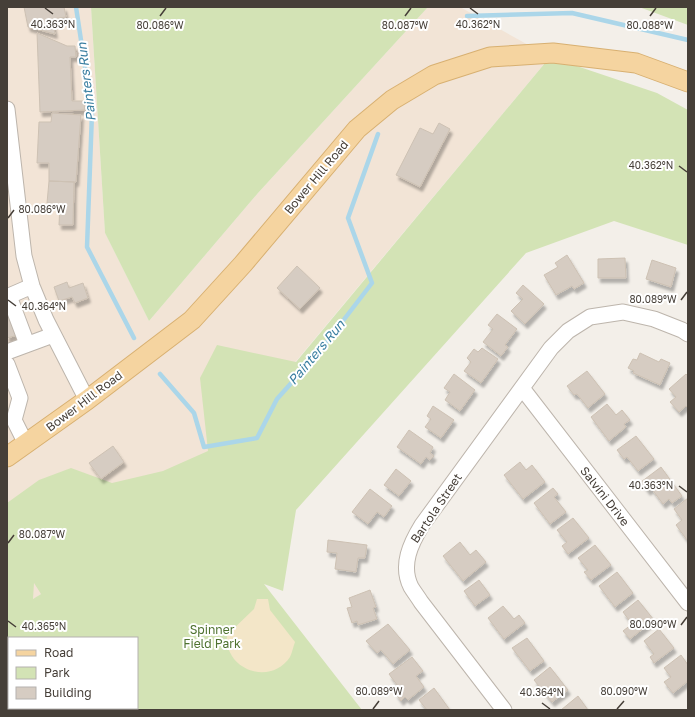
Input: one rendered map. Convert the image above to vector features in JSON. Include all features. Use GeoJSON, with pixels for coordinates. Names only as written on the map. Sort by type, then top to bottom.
{"type":"FeatureCollection","features":[{"type":"Feature","properties":{"kind":"main road","name":"Bower Hill Road"},"geometry":{"type":"LineString","coordinates":[[7,457],[87,400],[192,320],[243,264],[357,129],[392,100],[434,75],[490,57],[553,53],[636,63],[688,82]]}},
{"type":"Feature","properties":{"kind":"street"},"geometry":{"type":"LineString","coordinates":[[7,109],[24,256],[32,286],[46,320],[87,400]]}},
{"type":"Feature","properties":{"kind":"street"},"geometry":{"type":"LineString","coordinates":[[27,344],[9,300],[32,286]]}},
{"type":"Feature","properties":{"kind":"street","name":"Bartola Street"},"geometry":{"type":"LineString","coordinates":[[504,710],[421,602],[410,585],[406,565],[411,543],[422,525],[551,348],[568,331],[590,317],[623,312],[654,319],[682,330],[688,334]]}},
{"type":"Feature","properties":{"kind":"street"},"geometry":{"type":"LineString","coordinates":[[7,352],[53,334]]}},
{"type":"Feature","properties":{"kind":"street"},"geometry":{"type":"LineString","coordinates":[[7,364],[20,398],[14,420],[26,444]]}},
{"type":"Feature","properties":{"kind":"street","name":"Salvini Drive"},"geometry":{"type":"LineString","coordinates":[[522,388],[688,603]]}},
{"type":"Feature","properties":{"kind":"shaded area"},"geometry":{"type":"Polygon","coordinates":[[[7,7],[91,7],[105,233],[149,321],[258,193],[428,7],[460,7],[550,57],[190,488],[7,618],[7,7]]]}},
{"type":"Feature","properties":{"kind":"green space"},"geometry":{"type":"Polygon","coordinates":[[[91,7],[428,7],[258,193],[149,321],[105,233],[91,7]]]}},
{"type":"Feature","properties":{"kind":"green space"},"geometry":{"type":"Polygon","coordinates":[[[639,7],[688,7],[688,25],[639,7]]]}},
{"type":"Feature","properties":{"kind":"green space","name":"Spinner Field Park"},"geometry":{"type":"Polygon","coordinates":[[[550,57],[657,93],[688,110],[688,245],[614,221],[526,253],[296,510],[283,591],[264,584],[362,710],[79,710],[78,709],[138,709],[138,637],[8,637],[7,655],[7,503],[39,480],[71,468],[112,483],[163,471],[208,451],[200,378],[217,345],[296,362],[550,57]],[[34,583],[33,599],[41,594],[34,583]]]}},
{"type":"Feature","properties":{"kind":"sand"},"geometry":{"type":"Polygon","coordinates":[[[257,599],[268,599],[270,610],[295,642],[290,657],[281,666],[271,671],[260,672],[250,670],[240,665],[233,657],[228,647],[227,635],[254,609],[257,599]]]}},
{"type":"Feature","properties":{"kind":"building"},"geometry":{"type":"Polygon","coordinates":[[[24,7],[64,7],[66,17],[52,19],[55,34],[28,27],[24,7]]]}},
{"type":"Feature","properties":{"kind":"building"},"geometry":{"type":"Polygon","coordinates":[[[37,33],[67,46],[75,46],[76,57],[70,57],[72,101],[84,101],[85,110],[40,112],[37,33]]]}},
{"type":"Feature","properties":{"kind":"building"},"geometry":{"type":"Polygon","coordinates":[[[52,113],[81,115],[76,182],[49,181],[49,163],[37,163],[39,122],[51,122],[52,113]]]}},
{"type":"Feature","properties":{"kind":"building"},"geometry":{"type":"Polygon","coordinates":[[[439,123],[450,129],[420,187],[396,175],[420,128],[433,134],[439,123]]]}},
{"type":"Feature","properties":{"kind":"building"},"geometry":{"type":"Polygon","coordinates":[[[49,181],[74,182],[73,225],[59,225],[60,204],[47,203],[49,181]]]}},
{"type":"Feature","properties":{"kind":"building"},"geometry":{"type":"Polygon","coordinates":[[[567,255],[584,283],[574,289],[572,286],[556,295],[544,275],[558,267],[555,263],[567,255]]]}},
{"type":"Feature","properties":{"kind":"building"},"geometry":{"type":"Polygon","coordinates":[[[625,258],[626,278],[598,278],[598,259],[625,258]]]}},
{"type":"Feature","properties":{"kind":"building"},"geometry":{"type":"Polygon","coordinates":[[[652,260],[676,268],[671,287],[646,279],[652,260]]]}},
{"type":"Feature","properties":{"kind":"building"},"geometry":{"type":"Polygon","coordinates":[[[297,266],[320,288],[300,309],[277,288],[297,266]]]}},
{"type":"Feature","properties":{"kind":"building"},"geometry":{"type":"Polygon","coordinates":[[[67,282],[69,288],[83,283],[88,298],[75,303],[72,297],[59,301],[54,287],[67,282]]]}},
{"type":"Feature","properties":{"kind":"building"},"geometry":{"type":"Polygon","coordinates":[[[523,285],[544,304],[525,324],[511,311],[523,299],[516,293],[523,285]]]}},
{"type":"Feature","properties":{"kind":"building"},"geometry":{"type":"Polygon","coordinates":[[[12,314],[18,335],[7,338],[7,316],[12,314]]]}},
{"type":"Feature","properties":{"kind":"building"},"geometry":{"type":"Polygon","coordinates":[[[497,314],[517,329],[505,345],[508,347],[501,356],[483,342],[493,329],[488,325],[497,314]]]}},
{"type":"Feature","properties":{"kind":"building"},"geometry":{"type":"Polygon","coordinates":[[[482,348],[498,359],[481,383],[464,371],[471,362],[467,358],[474,349],[478,352],[482,348]]]}},
{"type":"Feature","properties":{"kind":"building"},"geometry":{"type":"Polygon","coordinates":[[[640,353],[659,362],[661,359],[670,363],[660,385],[633,373],[634,371],[628,368],[633,359],[637,360],[640,353]]]}},
{"type":"Feature","properties":{"kind":"building"},"geometry":{"type":"Polygon","coordinates":[[[587,371],[605,394],[588,408],[577,394],[574,395],[567,386],[587,371]]]}},
{"type":"Feature","properties":{"kind":"building"},"geometry":{"type":"Polygon","coordinates":[[[454,374],[475,390],[460,411],[445,400],[450,392],[444,388],[454,374]]]}},
{"type":"Feature","properties":{"kind":"building"},"geometry":{"type":"Polygon","coordinates":[[[686,374],[688,376],[688,408],[686,406],[679,412],[670,402],[676,397],[669,389],[686,374]]]}},
{"type":"Feature","properties":{"kind":"building"},"geometry":{"type":"Polygon","coordinates":[[[607,404],[616,415],[622,410],[630,420],[624,424],[626,427],[609,441],[591,417],[607,404]]]}},
{"type":"Feature","properties":{"kind":"building"},"geometry":{"type":"Polygon","coordinates":[[[433,406],[454,420],[441,438],[425,427],[431,419],[427,416],[433,406]]]}},
{"type":"Feature","properties":{"kind":"building"},"geometry":{"type":"Polygon","coordinates":[[[409,430],[433,447],[430,453],[434,456],[430,460],[426,457],[421,464],[397,447],[409,430]]]}},
{"type":"Feature","properties":{"kind":"building"},"geometry":{"type":"Polygon","coordinates":[[[636,436],[654,459],[638,471],[627,457],[624,459],[617,450],[636,436]]]}},
{"type":"Feature","properties":{"kind":"building"},"geometry":{"type":"Polygon","coordinates":[[[113,446],[124,462],[101,479],[89,463],[113,446]]]}},
{"type":"Feature","properties":{"kind":"building"},"geometry":{"type":"Polygon","coordinates":[[[520,462],[526,470],[532,465],[545,482],[523,499],[504,475],[520,462]]]}},
{"type":"Feature","properties":{"kind":"building"},"geometry":{"type":"Polygon","coordinates":[[[661,467],[682,496],[672,503],[669,499],[663,504],[651,488],[648,491],[641,482],[661,467]]]}},
{"type":"Feature","properties":{"kind":"building"},"geometry":{"type":"Polygon","coordinates":[[[396,469],[411,481],[399,496],[384,485],[396,469]]]}},
{"type":"Feature","properties":{"kind":"building"},"geometry":{"type":"Polygon","coordinates":[[[553,488],[558,494],[554,497],[566,512],[550,524],[534,503],[553,488]]]}},
{"type":"Feature","properties":{"kind":"building"},"geometry":{"type":"Polygon","coordinates":[[[370,489],[392,506],[384,517],[377,512],[368,524],[352,512],[370,489]]]}},
{"type":"Feature","properties":{"kind":"building"},"geometry":{"type":"Polygon","coordinates":[[[688,498],[687,540],[676,525],[682,520],[674,509],[688,498]]]}},
{"type":"Feature","properties":{"kind":"building"},"geometry":{"type":"Polygon","coordinates":[[[573,518],[589,538],[568,554],[562,546],[567,542],[557,530],[573,518]]]}},
{"type":"Feature","properties":{"kind":"building"},"geometry":{"type":"Polygon","coordinates":[[[328,540],[367,545],[365,558],[358,558],[356,572],[335,569],[337,553],[327,552],[328,540]]]}},
{"type":"Feature","properties":{"kind":"building"},"geometry":{"type":"Polygon","coordinates":[[[460,542],[470,555],[476,550],[486,562],[463,581],[443,556],[460,542]]]}},
{"type":"Feature","properties":{"kind":"building"},"geometry":{"type":"Polygon","coordinates":[[[595,545],[611,565],[591,580],[584,572],[588,570],[578,558],[595,545]]]}},
{"type":"Feature","properties":{"kind":"building"},"geometry":{"type":"Polygon","coordinates":[[[617,572],[633,593],[615,607],[599,586],[617,572]]]}},
{"type":"Feature","properties":{"kind":"building"},"geometry":{"type":"Polygon","coordinates":[[[479,580],[490,595],[475,606],[464,591],[479,580]]]}},
{"type":"Feature","properties":{"kind":"building"},"geometry":{"type":"Polygon","coordinates":[[[370,590],[376,607],[373,608],[377,619],[358,625],[357,621],[352,623],[347,608],[352,607],[349,598],[370,590]]]}},
{"type":"Feature","properties":{"kind":"building"},"geometry":{"type":"Polygon","coordinates":[[[638,600],[654,620],[630,639],[623,631],[632,624],[623,612],[638,600]]]}},
{"type":"Feature","properties":{"kind":"building"},"geometry":{"type":"Polygon","coordinates":[[[503,606],[514,619],[519,615],[525,623],[504,639],[488,618],[503,606]]]}},
{"type":"Feature","properties":{"kind":"building"},"geometry":{"type":"Polygon","coordinates":[[[388,624],[410,650],[393,664],[381,650],[377,653],[366,641],[388,624]]]}},
{"type":"Feature","properties":{"kind":"building"},"geometry":{"type":"Polygon","coordinates":[[[659,629],[674,648],[654,663],[650,657],[654,654],[644,641],[659,629]]]}},
{"type":"Feature","properties":{"kind":"building"},"geometry":{"type":"Polygon","coordinates":[[[527,638],[544,661],[530,671],[512,648],[527,638]]]}},
{"type":"Feature","properties":{"kind":"building"},"geometry":{"type":"Polygon","coordinates":[[[681,655],[688,665],[688,681],[673,693],[664,682],[671,677],[664,668],[681,655]]]}},
{"type":"Feature","properties":{"kind":"building"},"geometry":{"type":"Polygon","coordinates":[[[412,657],[423,671],[416,676],[424,687],[408,700],[405,697],[401,701],[395,693],[400,689],[389,674],[412,657]]]}},
{"type":"Feature","properties":{"kind":"building"},"geometry":{"type":"Polygon","coordinates":[[[550,667],[568,690],[552,702],[534,680],[550,667]]]}},
{"type":"Feature","properties":{"kind":"building"},"geometry":{"type":"Polygon","coordinates":[[[434,688],[450,710],[427,710],[419,700],[434,688]]]}},
{"type":"Feature","properties":{"kind":"building"},"geometry":{"type":"Polygon","coordinates":[[[578,696],[588,710],[561,710],[578,696]]]}},
{"type":"Feature","properties":{"kind":"waterway","name":"Painters Run"},"geometry":{"type":"LineString","coordinates":[[76,7],[92,113],[87,247],[134,338]]}},
{"type":"Feature","properties":{"kind":"waterway","name":"Painters Run"},"geometry":{"type":"LineString","coordinates":[[467,16],[572,13],[688,40]]}},
{"type":"Feature","properties":{"kind":"waterway","name":"Painters Run"},"geometry":{"type":"LineString","coordinates":[[160,374],[194,413],[204,447],[257,438],[277,399],[319,352],[372,283],[348,218],[378,134]]}}]}
